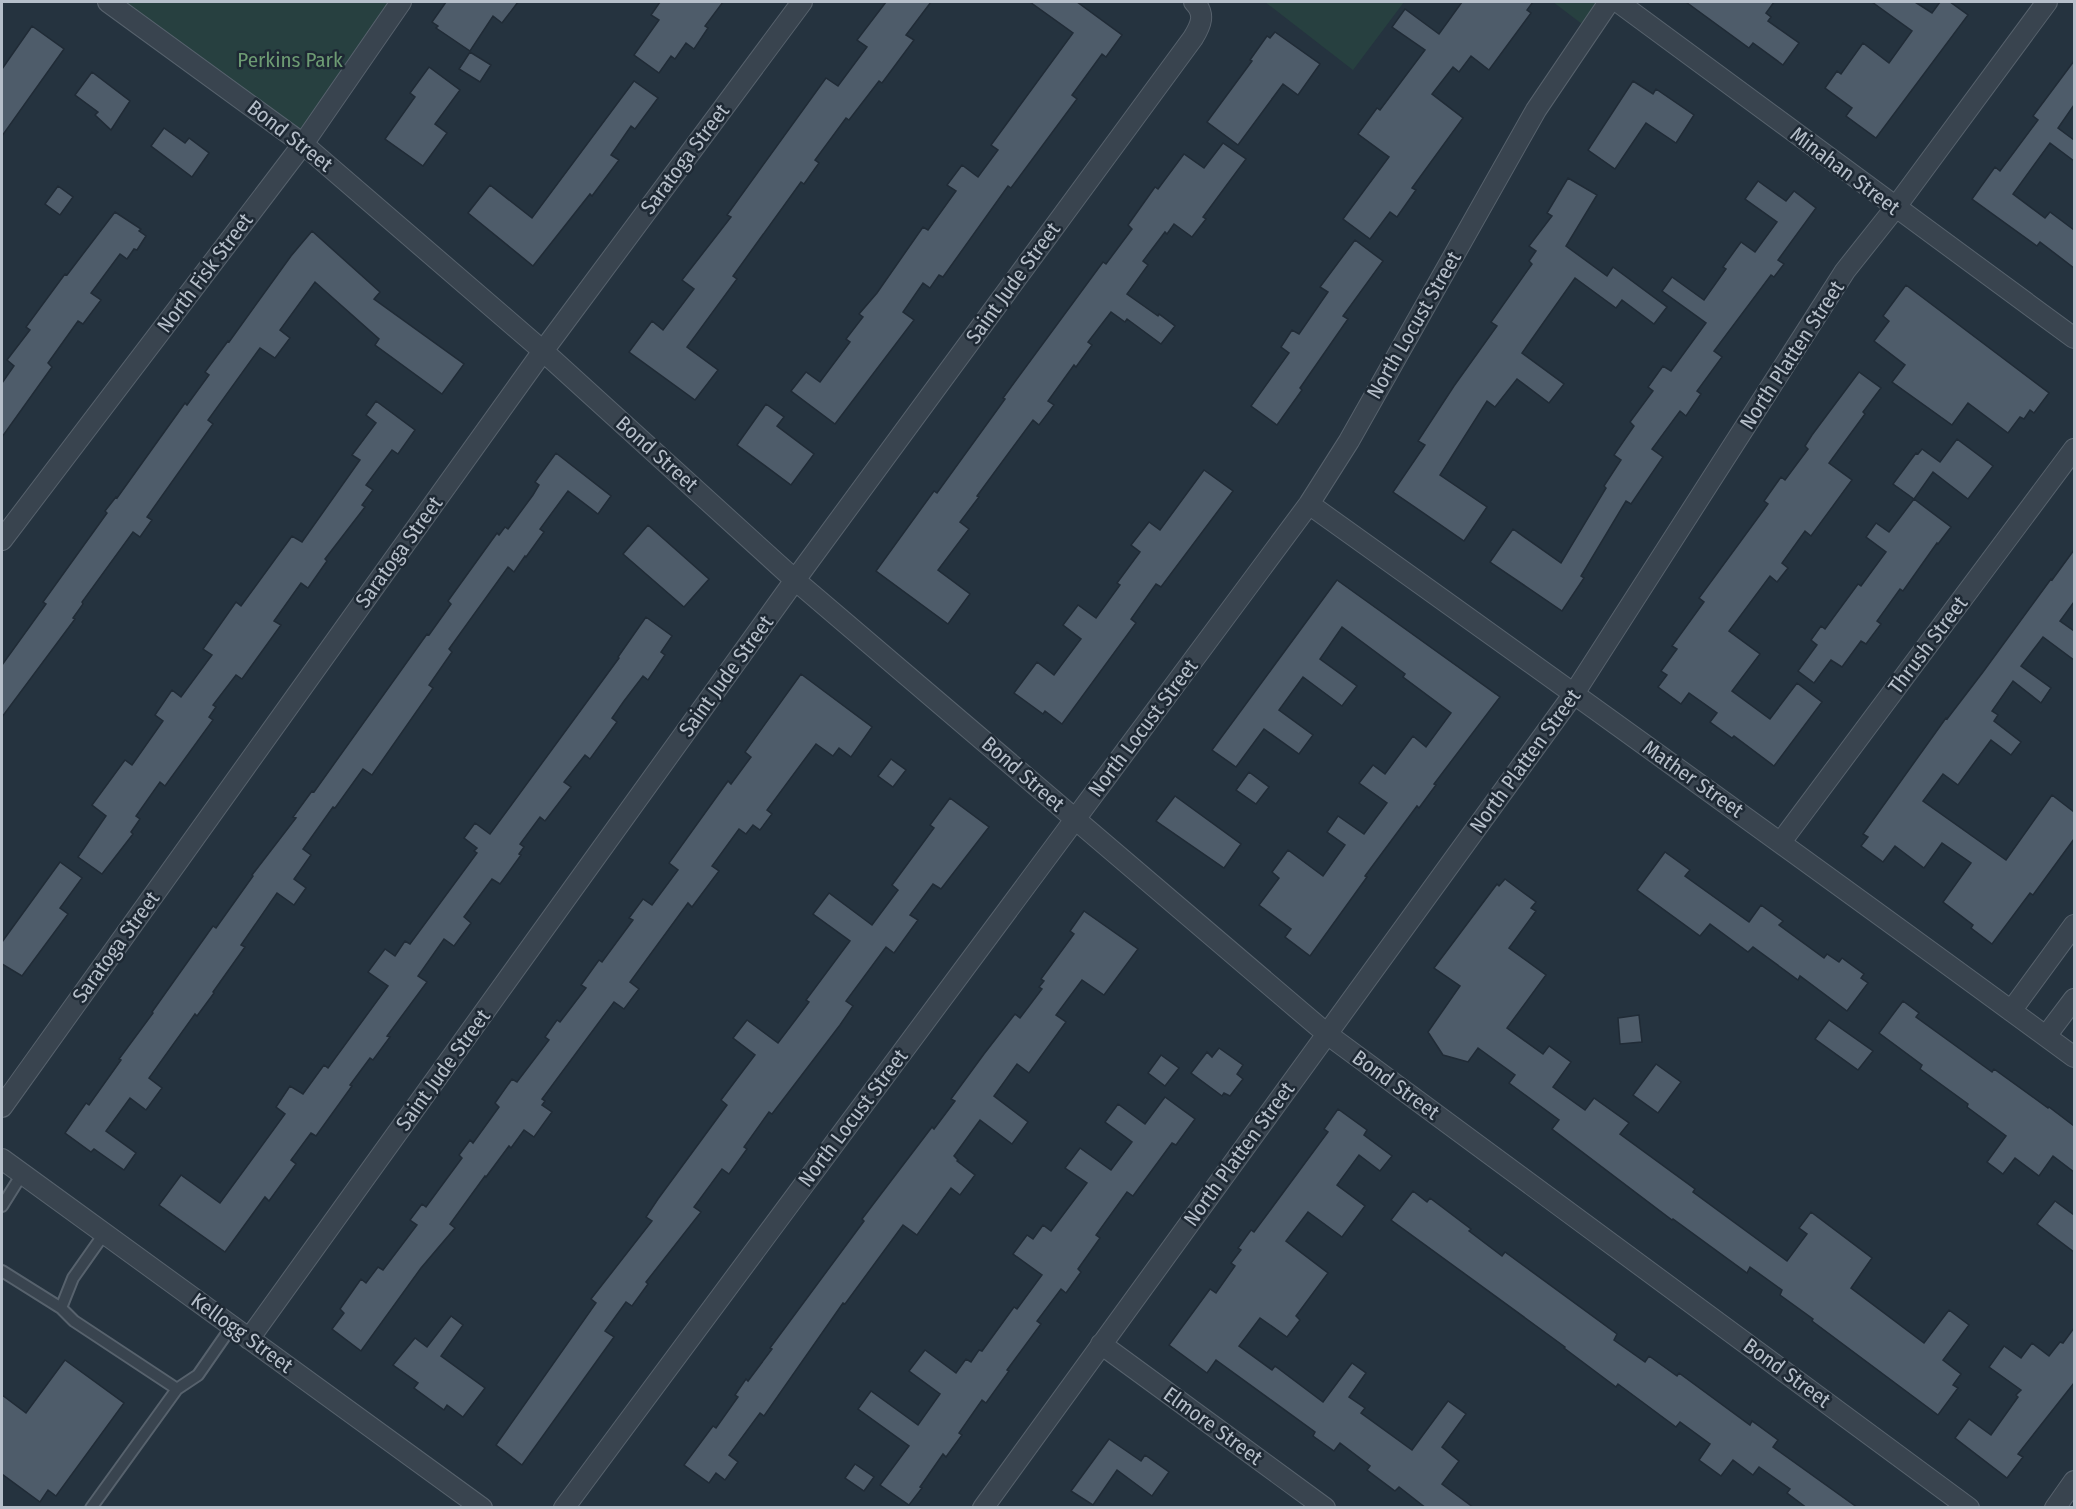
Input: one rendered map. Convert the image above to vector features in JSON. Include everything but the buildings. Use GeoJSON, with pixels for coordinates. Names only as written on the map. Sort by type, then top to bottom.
{"type":"FeatureCollection","features":[{"type":"Feature","properties":{"kind":"street","name":"Bond Street"},"geometry":{"type":"LineString","coordinates":[[108,2],[303,144],[543,351],[795,580],[1327,1034],[1969,1508]]}},
{"type":"Feature","properties":{"kind":"street","name":"North Fisk Street"},"geometry":{"type":"LineString","coordinates":[[2,540],[303,144],[401,2]]}},
{"type":"Feature","properties":{"kind":"street","name":"Saratoga Street"},"geometry":{"type":"LineString","coordinates":[[2,1107],[543,351],[802,2]]}},
{"type":"Feature","properties":{"kind":"street","name":"North Locust Street"},"geometry":{"type":"LineString","coordinates":[[564,1508],[1309,504],[1349,441],[1536,110],[1609,2]]}},
{"type":"Feature","properties":{"kind":"street","name":"Minahan Street"},"geometry":{"type":"LineString","coordinates":[[1618,2],[2074,338]]}},
{"type":"Feature","properties":{"kind":"street","name":"North Platten Street"},"geometry":{"type":"LineString","coordinates":[[983,1508],[1573,695],[1845,271],[1895,208],[2047,2]]}},
{"type":"Feature","properties":{"kind":"street","name":"Saint Jude Street"},"geometry":{"type":"LineString","coordinates":[[249,1339],[795,580],[1193,38],[1202,23],[1197,8]]}},
{"type":"Feature","properties":{"kind":"street","name":"Thrush Street"},"geometry":{"type":"LineString","coordinates":[[1781,842],[2074,449]]}},
{"type":"Feature","properties":{"kind":"street","name":"Mather Street"},"geometry":{"type":"LineString","coordinates":[[1309,504],[1781,842],[2074,1057]]}},
{"type":"Feature","properties":{"kind":"street"},"geometry":{"type":"LineString","coordinates":[[2011,1011],[2074,925]]}},
{"type":"Feature","properties":{"kind":"street"},"geometry":{"type":"LineString","coordinates":[[2046,1036],[2074,999]]}},
{"type":"Feature","properties":{"kind":"street","name":"Kellogg Street"},"geometry":{"type":"LineString","coordinates":[[2,1159],[482,1508]]}},
{"type":"Feature","properties":{"kind":"street","name":"Elmore Street"},"geometry":{"type":"LineString","coordinates":[[1101,1344],[1325,1508]]}},
{"type":"Feature","properties":{"kind":"street"},"geometry":{"type":"LineString","coordinates":[[2055,1508],[2074,1481]]}},
{"type":"Feature","properties":{"kind":"lane"},"geometry":{"type":"LineString","coordinates":[[2,1206],[22,1174]]}},
{"type":"Feature","properties":{"kind":"lane"},"geometry":{"type":"LineString","coordinates":[[61,1308],[73,1278],[104,1234]]}},
{"type":"Feature","properties":{"kind":"lane"},"geometry":{"type":"LineString","coordinates":[[2,1271],[61,1308],[74,1321],[177,1389]]}},
{"type":"Feature","properties":{"kind":"lane"},"geometry":{"type":"LineString","coordinates":[[91,1508],[177,1389],[198,1375],[232,1326]]}},
{"type":"Feature","properties":{"kind":"green space","name":"Perkins Park"},"geometry":{"type":"Polygon","coordinates":[[[109,2],[402,2],[303,144],[109,2]]]}},
{"type":"Feature","properties":{"kind":"green space"},"geometry":{"type":"Polygon","coordinates":[[[1265,2],[1404,2],[1353,70],[1265,2]]]}},
{"type":"Feature","properties":{"kind":"green space"},"geometry":{"type":"Polygon","coordinates":[[[1553,2],[1609,2],[1590,30],[1553,2]]]}}]}
